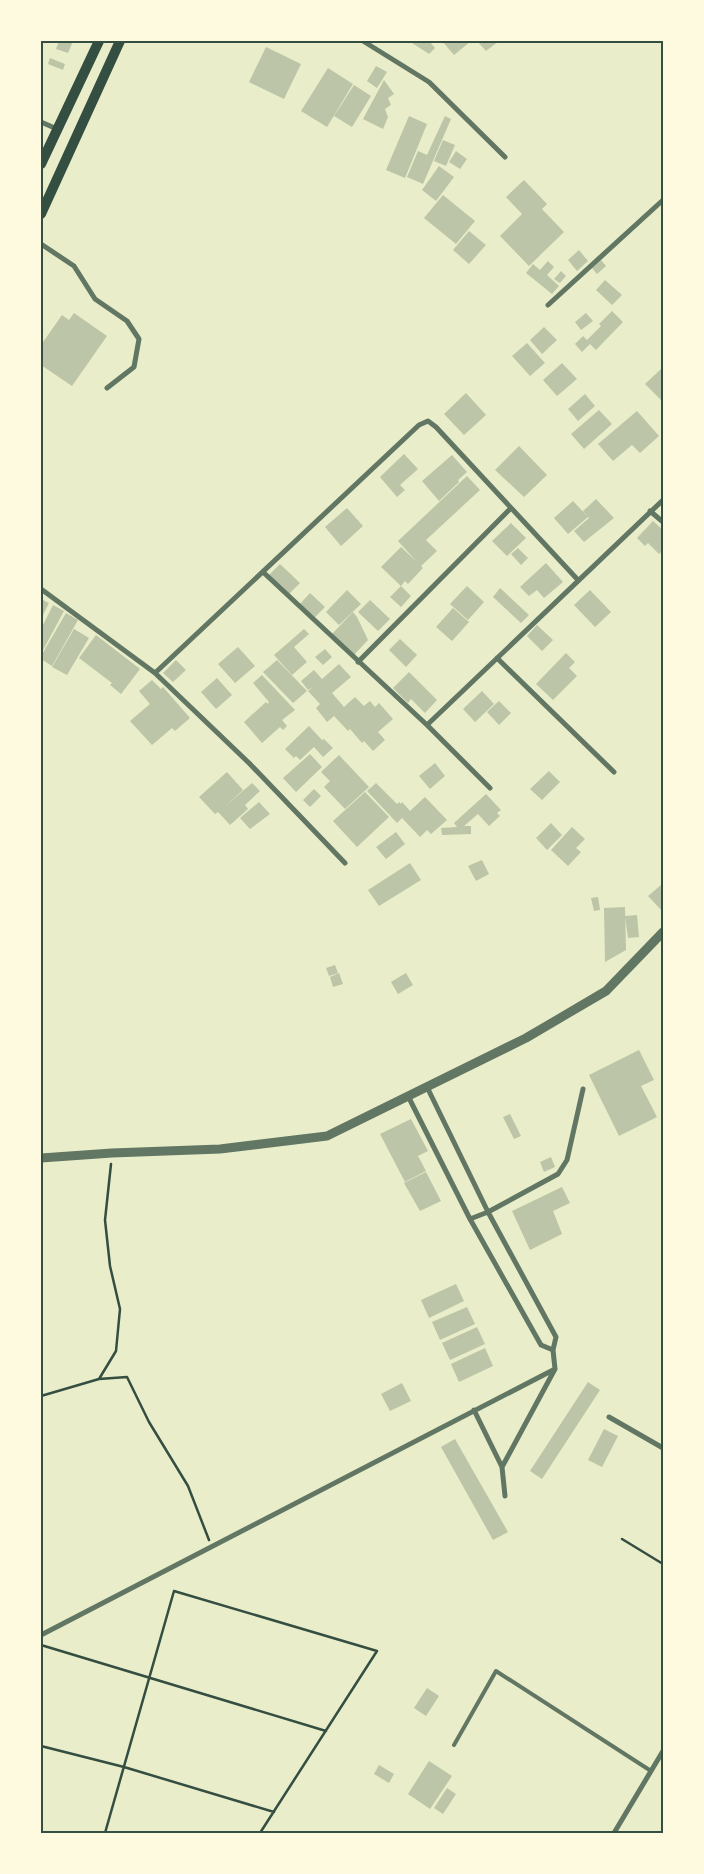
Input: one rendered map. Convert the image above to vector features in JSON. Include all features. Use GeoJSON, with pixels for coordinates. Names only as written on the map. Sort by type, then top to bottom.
{"type":"FeatureCollection","features":[{"type":"Feature","properties":{"kind":"main road"},"geometry":{"type":"LineString","coordinates":[[41,164],[99,41]]}},
{"type":"Feature","properties":{"kind":"main road"},"geometry":{"type":"LineString","coordinates":[[41,214],[120,41]]}},
{"type":"Feature","properties":{"kind":"street"},"geometry":{"type":"LineString","coordinates":[[362,41],[429,82],[505,157]]}},
{"type":"Feature","properties":{"kind":"street"},"geometry":{"type":"LineString","coordinates":[[41,122],[57,130]]}},
{"type":"Feature","properties":{"kind":"street"},"geometry":{"type":"LineString","coordinates":[[548,305],[663,200]]}},
{"type":"Feature","properties":{"kind":"street"},"geometry":{"type":"LineString","coordinates":[[41,244],[74,266],[96,298],[128,321],[139,339],[134,367],[107,388]]}},
{"type":"Feature","properties":{"kind":"street"},"geometry":{"type":"LineString","coordinates":[[155,673],[419,425],[428,422],[436,427],[578,580]]}},
{"type":"Feature","properties":{"kind":"street"},"geometry":{"type":"LineString","coordinates":[[427,725],[663,500]]}},
{"type":"Feature","properties":{"kind":"street"},"geometry":{"type":"LineString","coordinates":[[358,662],[511,508]]}},
{"type":"Feature","properties":{"kind":"street"},"geometry":{"type":"LineString","coordinates":[[650,511],[663,522]]}},
{"type":"Feature","properties":{"kind":"street"},"geometry":{"type":"LineString","coordinates":[[263,572],[427,725],[490,788]]}},
{"type":"Feature","properties":{"kind":"street"},"geometry":{"type":"LineString","coordinates":[[41,589],[155,673],[249,763],[345,863]]}},
{"type":"Feature","properties":{"kind":"street"},"geometry":{"type":"LineString","coordinates":[[497,658],[614,772]]}},
{"type":"Feature","properties":{"kind":"street"},"geometry":{"type":"LineString","coordinates":[[41,1158],[220,1149],[327,1136],[526,1038],[606,991],[663,932]]}},
{"type":"Feature","properties":{"kind":"street"},"geometry":{"type":"LineString","coordinates":[[427,1087],[488,1212],[556,1337],[553,1350],[555,1369],[502,1468]]}},
{"type":"Feature","properties":{"kind":"street"},"geometry":{"type":"LineString","coordinates":[[470,1219],[488,1212],[558,1174],[567,1160],[583,1089]]}},
{"type":"Feature","properties":{"kind":"street"},"geometry":{"type":"LineString","coordinates":[[408,1096],[470,1219],[541,1345],[553,1350]]}},
{"type":"Feature","properties":{"kind":"street"},"geometry":{"type":"LineString","coordinates":[[41,1634],[555,1369]]}},
{"type":"Feature","properties":{"kind":"street"},"geometry":{"type":"LineString","coordinates":[[474,1410],[502,1468],[504,1496]]}},
{"type":"Feature","properties":{"kind":"street"},"geometry":{"type":"LineString","coordinates":[[609,1417],[663,1448]]}},
{"type":"Feature","properties":{"kind":"street"},"geometry":{"type":"LineString","coordinates":[[614,1833],[663,1751]]}},
{"type":"Feature","properties":{"kind":"lane"},"geometry":{"type":"LineString","coordinates":[[454,1745],[496,1671],[651,1771]]}},
{"type":"Feature","properties":{"kind":"path"},"geometry":{"type":"LineString","coordinates":[[99,1379],[116,1351],[120,1309],[110,1266],[105,1220],[112,1153]]}},
{"type":"Feature","properties":{"kind":"path"},"geometry":{"type":"LineString","coordinates":[[41,1396],[99,1379],[127,1377],[149,1422],[188,1486],[212,1545]]}},
{"type":"Feature","properties":{"kind":"path"},"geometry":{"type":"LineString","coordinates":[[622,1539],[663,1564]]}},
{"type":"Feature","properties":{"kind":"path"},"geometry":{"type":"LineString","coordinates":[[105,1833],[174,1591],[377,1651],[260,1833]]}},
{"type":"Feature","properties":{"kind":"path"},"geometry":{"type":"LineString","coordinates":[[41,1645],[326,1731]]}},
{"type":"Feature","properties":{"kind":"path"},"geometry":{"type":"LineString","coordinates":[[41,1746],[124,1767],[274,1812]]}},
{"type":"Feature","properties":{"kind":"building"},"geometry":{"type":"Polygon","coordinates":[[[59,41],[73,41],[68,53],[56,49],[59,41]]]}},
{"type":"Feature","properties":{"kind":"building"},"geometry":{"type":"Polygon","coordinates":[[[409,41],[429,41],[435,48],[429,54],[409,41]]]}},
{"type":"Feature","properties":{"kind":"building"},"geometry":{"type":"Polygon","coordinates":[[[442,41],[471,41],[454,55],[442,41]]]}},
{"type":"Feature","properties":{"kind":"building"},"geometry":{"type":"Polygon","coordinates":[[[477,41],[499,41],[486,51],[477,41]]]}},
{"type":"Feature","properties":{"kind":"building"},"geometry":{"type":"Polygon","coordinates":[[[266,47],[301,64],[284,99],[249,82],[266,47]]]}},
{"type":"Feature","properties":{"kind":"building"},"geometry":{"type":"Polygon","coordinates":[[[50,58],[65,64],[63,70],[48,64],[50,58]]]}},
{"type":"Feature","properties":{"kind":"building"},"geometry":{"type":"Polygon","coordinates":[[[376,66],[387,72],[377,88],[367,81],[376,66]]]}},
{"type":"Feature","properties":{"kind":"building"},"geometry":{"type":"Polygon","coordinates":[[[328,68],[353,84],[327,127],[301,111],[328,68]]]}},
{"type":"Feature","properties":{"kind":"building"},"geometry":{"type":"Polygon","coordinates":[[[384,80],[394,94],[388,98],[391,105],[385,109],[388,117],[383,129],[363,119],[384,80]]]}},
{"type":"Feature","properties":{"kind":"building"},"geometry":{"type":"Polygon","coordinates":[[[354,85],[371,96],[352,127],[334,116],[354,85]]]}},
{"type":"Feature","properties":{"kind":"building"},"geometry":{"type":"Polygon","coordinates":[[[409,116],[427,124],[405,178],[386,170],[409,116]]]}},
{"type":"Feature","properties":{"kind":"building"},"geometry":{"type":"Polygon","coordinates":[[[445,116],[451,119],[423,184],[407,177],[418,151],[427,155],[445,116]]]}},
{"type":"Feature","properties":{"kind":"building"},"geometry":{"type":"Polygon","coordinates":[[[443,140],[455,145],[446,166],[434,161],[443,140]]]}},
{"type":"Feature","properties":{"kind":"building"},"geometry":{"type":"Polygon","coordinates":[[[456,151],[467,159],[460,169],[449,162],[456,151]]]}},
{"type":"Feature","properties":{"kind":"building"},"geometry":{"type":"Polygon","coordinates":[[[439,166],[454,177],[436,201],[422,190],[439,166]]]}},
{"type":"Feature","properties":{"kind":"building"},"geometry":{"type":"Polygon","coordinates":[[[524,180],[547,204],[542,209],[564,232],[529,266],[500,236],[522,214],[506,197],[524,180]]]}},
{"type":"Feature","properties":{"kind":"building"},"geometry":{"type":"Polygon","coordinates":[[[443,195],[475,221],[456,244],[424,218],[443,195]]]}},
{"type":"Feature","properties":{"kind":"building"},"geometry":{"type":"Polygon","coordinates":[[[469,231],[486,245],[469,264],[453,250],[469,231]]]}},
{"type":"Feature","properties":{"kind":"building"},"geometry":{"type":"Polygon","coordinates":[[[579,250],[588,261],[577,271],[568,260],[579,250]]]}},
{"type":"Feature","properties":{"kind":"building"},"geometry":{"type":"Polygon","coordinates":[[[601,260],[606,266],[597,274],[592,268],[601,260]]]}},
{"type":"Feature","properties":{"kind":"building"},"geometry":{"type":"Polygon","coordinates":[[[548,261],[554,267],[547,275],[559,286],[552,294],[526,273],[533,264],[540,270],[548,261]]]}},
{"type":"Feature","properties":{"kind":"building"},"geometry":{"type":"Polygon","coordinates":[[[561,271],[566,276],[560,283],[554,279],[561,271]]]}},
{"type":"Feature","properties":{"kind":"building"},"geometry":{"type":"Polygon","coordinates":[[[605,280],[622,295],[612,305],[596,290],[605,280]]]}},
{"type":"Feature","properties":{"kind":"building"},"geometry":{"type":"Polygon","coordinates":[[[612,311],[623,322],[596,350],[590,344],[582,352],[575,344],[583,336],[587,340],[612,311]]]}},
{"type":"Feature","properties":{"kind":"building"},"geometry":{"type":"Polygon","coordinates":[[[74,313],[107,336],[72,386],[41,365],[41,345],[62,315],[69,320],[74,313]]]}},
{"type":"Feature","properties":{"kind":"building"},"geometry":{"type":"Polygon","coordinates":[[[586,313],[593,321],[581,330],[575,322],[586,313]]]}},
{"type":"Feature","properties":{"kind":"building"},"geometry":{"type":"Polygon","coordinates":[[[544,327],[557,340],[542,354],[530,340],[544,327]]]}},
{"type":"Feature","properties":{"kind":"building"},"geometry":{"type":"Polygon","coordinates":[[[527,343],[545,363],[530,376],[512,356],[527,343]]]}},
{"type":"Feature","properties":{"kind":"building"},"geometry":{"type":"Polygon","coordinates":[[[562,363],[577,379],[557,396],[543,380],[562,363]]]}},
{"type":"Feature","properties":{"kind":"building"},"geometry":{"type":"Polygon","coordinates":[[[661,369],[663,371],[663,402],[645,384],[661,369]]]}},
{"type":"Feature","properties":{"kind":"building"},"geometry":{"type":"Polygon","coordinates":[[[466,393],[486,415],[464,435],[444,414],[466,393]]]}},
{"type":"Feature","properties":{"kind":"building"},"geometry":{"type":"Polygon","coordinates":[[[585,394],[595,406],[578,421],[568,409],[585,394]]]}},
{"type":"Feature","properties":{"kind":"building"},"geometry":{"type":"Polygon","coordinates":[[[599,410],[612,424],[584,449],[571,434],[599,410]]]}},
{"type":"Feature","properties":{"kind":"building"},"geometry":{"type":"Polygon","coordinates":[[[637,411],[659,436],[640,453],[632,445],[613,461],[598,444],[637,411]]]}},
{"type":"Feature","properties":{"kind":"building"},"geometry":{"type":"Polygon","coordinates":[[[519,446],[547,475],[524,497],[495,470],[519,446]]]}},
{"type":"Feature","properties":{"kind":"building"},"geometry":{"type":"Polygon","coordinates":[[[404,454],[418,469],[400,485],[405,490],[397,497],[380,477],[404,454]]]}},
{"type":"Feature","properties":{"kind":"building"},"geometry":{"type":"Polygon","coordinates":[[[452,455],[467,472],[439,501],[422,481],[452,455]]]}},
{"type":"Feature","properties":{"kind":"building"},"geometry":{"type":"Polygon","coordinates":[[[467,476],[480,490],[426,540],[437,551],[421,566],[423,568],[408,584],[405,581],[401,586],[381,567],[401,547],[417,562],[398,541],[467,476]]]}},
{"type":"Feature","properties":{"kind":"building"},"geometry":{"type":"Polygon","coordinates":[[[596,499],[614,518],[584,542],[574,531],[589,518],[583,511],[596,499]]]}},
{"type":"Feature","properties":{"kind":"building"},"geometry":{"type":"Polygon","coordinates":[[[573,501],[588,517],[568,534],[554,518],[573,501]]]}},
{"type":"Feature","properties":{"kind":"building"},"geometry":{"type":"Polygon","coordinates":[[[347,508],[363,526],[341,546],[325,527],[347,508]]]}},
{"type":"Feature","properties":{"kind":"building"},"geometry":{"type":"Polygon","coordinates":[[[653,521],[663,530],[663,550],[659,554],[648,543],[645,546],[637,538],[653,521]]]}},
{"type":"Feature","properties":{"kind":"building"},"geometry":{"type":"Polygon","coordinates":[[[511,523],[526,538],[507,556],[492,541],[511,523]]]}},
{"type":"Feature","properties":{"kind":"building"},"geometry":{"type":"Polygon","coordinates":[[[518,548],[528,558],[521,565],[511,554],[518,548]]]}},
{"type":"Feature","properties":{"kind":"building"},"geometry":{"type":"Polygon","coordinates":[[[546,563],[563,582],[544,598],[537,590],[529,596],[520,587],[546,563]]]}},
{"type":"Feature","properties":{"kind":"building"},"geometry":{"type":"Polygon","coordinates":[[[280,564],[300,583],[289,594],[269,575],[280,564]]]}},
{"type":"Feature","properties":{"kind":"building"},"geometry":{"type":"Polygon","coordinates":[[[401,586],[411,596],[401,607],[390,597],[401,586]]]}},
{"type":"Feature","properties":{"kind":"building"},"geometry":{"type":"Polygon","coordinates":[[[467,586],[484,602],[468,620],[450,604],[467,586]]]}},
{"type":"Feature","properties":{"kind":"building"},"geometry":{"type":"Polygon","coordinates":[[[500,588],[529,615],[521,623],[493,597],[500,588]]]}},
{"type":"Feature","properties":{"kind":"building"},"geometry":{"type":"Polygon","coordinates":[[[347,590],[361,604],[339,625],[326,612],[347,590]]]}},
{"type":"Feature","properties":{"kind":"building"},"geometry":{"type":"Polygon","coordinates":[[[590,590],[611,612],[595,627],[574,605],[590,590]]]}},
{"type":"Feature","properties":{"kind":"building"},"geometry":{"type":"Polygon","coordinates":[[[310,593],[325,607],[315,617],[300,604],[310,593]]]}},
{"type":"Feature","properties":{"kind":"building"},"geometry":{"type":"Polygon","coordinates":[[[41,599],[49,603],[41,619],[41,599]]]}},
{"type":"Feature","properties":{"kind":"building"},"geometry":{"type":"Polygon","coordinates":[[[370,600],[390,619],[378,631],[358,612],[370,600]]]}},
{"type":"Feature","properties":{"kind":"building"},"geometry":{"type":"Polygon","coordinates":[[[53,605],[64,611],[41,654],[41,629],[53,605]]]}},
{"type":"Feature","properties":{"kind":"building"},"geometry":{"type":"Polygon","coordinates":[[[453,608],[469,622],[452,641],[436,627],[453,608]]]}},
{"type":"Feature","properties":{"kind":"building"},"geometry":{"type":"Polygon","coordinates":[[[353,612],[368,640],[353,656],[331,635],[353,612]]]}},
{"type":"Feature","properties":{"kind":"building"},"geometry":{"type":"Polygon","coordinates":[[[66,613],[78,620],[52,666],[41,659],[41,656],[66,613]]]}},
{"type":"Feature","properties":{"kind":"building"},"geometry":{"type":"Polygon","coordinates":[[[537,625],[553,640],[542,651],[527,636],[537,625]]]}},
{"type":"Feature","properties":{"kind":"building"},"geometry":{"type":"Polygon","coordinates":[[[74,629],[89,638],[67,675],[52,667],[74,629]]]}},
{"type":"Feature","properties":{"kind":"building"},"geometry":{"type":"Polygon","coordinates":[[[304,629],[309,634],[294,647],[307,662],[292,675],[274,655],[304,629]]]}},
{"type":"Feature","properties":{"kind":"building"},"geometry":{"type":"Polygon","coordinates":[[[96,635],[140,669],[121,694],[110,685],[112,683],[79,658],[96,635]]]}},
{"type":"Feature","properties":{"kind":"building"},"geometry":{"type":"Polygon","coordinates":[[[400,639],[417,655],[406,667],[389,650],[400,639]]]}},
{"type":"Feature","properties":{"kind":"building"},"geometry":{"type":"Polygon","coordinates":[[[238,647],[255,666],[235,683],[218,664],[238,647]]]}},
{"type":"Feature","properties":{"kind":"building"},"geometry":{"type":"Polygon","coordinates":[[[325,649],[332,657],[323,665],[315,657],[325,649]]]}},
{"type":"Feature","properties":{"kind":"building"},"geometry":{"type":"Polygon","coordinates":[[[566,653],[575,662],[569,668],[577,676],[553,700],[536,684],[566,653]]]}},
{"type":"Feature","properties":{"kind":"building"},"geometry":{"type":"Polygon","coordinates":[[[176,660],[186,670],[173,682],[163,673],[176,660]]]}},
{"type":"Feature","properties":{"kind":"building"},"geometry":{"type":"Polygon","coordinates":[[[277,660],[307,691],[293,703],[263,672],[277,660]]]}},
{"type":"Feature","properties":{"kind":"building"},"geometry":{"type":"Polygon","coordinates":[[[339,664],[351,677],[332,693],[344,707],[355,697],[364,706],[370,701],[375,707],[379,703],[393,719],[378,732],[385,740],[373,751],[364,741],[362,743],[350,729],[348,731],[334,716],[327,722],[316,708],[320,704],[308,691],[314,686],[308,690],[301,681],[314,670],[322,679],[339,664]]]}},
{"type":"Feature","properties":{"kind":"building"},"geometry":{"type":"Polygon","coordinates":[[[409,672],[437,700],[425,713],[411,699],[408,703],[393,688],[409,672]]]}},
{"type":"Feature","properties":{"kind":"building"},"geometry":{"type":"Polygon","coordinates":[[[262,675],[295,710],[282,720],[287,726],[283,730],[280,727],[262,743],[244,722],[266,702],[268,704],[269,702],[253,683],[262,675]]]}},
{"type":"Feature","properties":{"kind":"building"},"geometry":{"type":"Polygon","coordinates":[[[217,678],[232,695],[216,709],[201,692],[217,678]]]}},
{"type":"Feature","properties":{"kind":"building"},"geometry":{"type":"Polygon","coordinates":[[[152,680],[161,689],[163,687],[190,718],[175,731],[172,728],[152,745],[130,721],[150,704],[139,691],[152,680]]]}},
{"type":"Feature","properties":{"kind":"building"},"geometry":{"type":"Polygon","coordinates":[[[482,691],[494,704],[475,722],[463,709],[482,691]]]}},
{"type":"Feature","properties":{"kind":"building"},"geometry":{"type":"Polygon","coordinates":[[[499,701],[511,713],[499,725],[487,712],[499,701]]]}},
{"type":"Feature","properties":{"kind":"building"},"geometry":{"type":"Polygon","coordinates":[[[309,726],[322,740],[324,739],[333,748],[323,757],[314,747],[300,760],[296,756],[294,758],[285,749],[309,726]]]}},
{"type":"Feature","properties":{"kind":"building"},"geometry":{"type":"Polygon","coordinates":[[[310,754],[322,767],[296,792],[283,778],[310,754]]]}},
{"type":"Feature","properties":{"kind":"building"},"geometry":{"type":"Polygon","coordinates":[[[339,755],[369,787],[345,809],[324,787],[330,781],[321,772],[339,755]]]}},
{"type":"Feature","properties":{"kind":"building"},"geometry":{"type":"Polygon","coordinates":[[[435,763],[445,776],[430,789],[419,776],[435,763]]]}},
{"type":"Feature","properties":{"kind":"building"},"geometry":{"type":"Polygon","coordinates":[[[549,771],[560,782],[542,800],[530,789],[549,771]]]}},
{"type":"Feature","properties":{"kind":"building"},"geometry":{"type":"Polygon","coordinates":[[[227,772],[243,790],[222,809],[252,783],[260,791],[245,805],[248,809],[230,825],[218,812],[215,814],[199,797],[227,772]]]}},
{"type":"Feature","properties":{"kind":"building"},"geometry":{"type":"Polygon","coordinates":[[[376,783],[397,804],[402,802],[410,811],[425,797],[447,820],[431,834],[427,830],[420,837],[402,818],[397,823],[367,791],[376,783]]]}},
{"type":"Feature","properties":{"kind":"building"},"geometry":{"type":"Polygon","coordinates":[[[314,789],[321,796],[310,807],[303,800],[314,789]]]}},
{"type":"Feature","properties":{"kind":"building"},"geometry":{"type":"Polygon","coordinates":[[[365,792],[389,817],[357,847],[333,821],[365,792]]]}},
{"type":"Feature","properties":{"kind":"building"},"geometry":{"type":"Polygon","coordinates":[[[486,794],[501,810],[497,813],[500,816],[489,826],[478,814],[464,826],[471,826],[471,834],[442,835],[441,828],[457,827],[454,823],[486,794]]]}},
{"type":"Feature","properties":{"kind":"building"},"geometry":{"type":"Polygon","coordinates":[[[259,802],[270,814],[250,829],[240,818],[259,802]]]}},
{"type":"Feature","properties":{"kind":"building"},"geometry":{"type":"Polygon","coordinates":[[[551,823],[562,835],[547,850],[536,838],[551,823]]]}},
{"type":"Feature","properties":{"kind":"building"},"geometry":{"type":"Polygon","coordinates":[[[572,827],[585,839],[576,848],[581,852],[568,866],[551,850],[572,827]]]}},
{"type":"Feature","properties":{"kind":"building"},"geometry":{"type":"Polygon","coordinates":[[[396,832],[405,844],[386,859],[376,847],[396,832]]]}},
{"type":"Feature","properties":{"kind":"building"},"geometry":{"type":"Polygon","coordinates":[[[482,860],[489,874],[476,881],[468,866],[482,860]]]}},
{"type":"Feature","properties":{"kind":"building"},"geometry":{"type":"Polygon","coordinates":[[[410,863],[421,880],[379,906],[368,890],[410,863]]]}},
{"type":"Feature","properties":{"kind":"building"},"geometry":{"type":"Polygon","coordinates":[[[661,885],[663,886],[663,912],[648,896],[661,885]]]}},
{"type":"Feature","properties":{"kind":"building"},"geometry":{"type":"Polygon","coordinates":[[[598,897],[600,910],[594,911],[591,898],[598,897]]]}},
{"type":"Feature","properties":{"kind":"building"},"geometry":{"type":"Polygon","coordinates":[[[625,907],[626,950],[605,962],[604,908],[625,907]]]}},
{"type":"Feature","properties":{"kind":"building"},"geometry":{"type":"Polygon","coordinates":[[[637,915],[639,937],[628,938],[625,916],[637,915]]]}},
{"type":"Feature","properties":{"kind":"building"},"geometry":{"type":"Polygon","coordinates":[[[335,965],[338,973],[329,976],[326,968],[335,965]]]}},
{"type":"Feature","properties":{"kind":"building"},"geometry":{"type":"Polygon","coordinates":[[[339,973],[343,984],[333,987],[330,977],[339,973]]]}},
{"type":"Feature","properties":{"kind":"building"},"geometry":{"type":"Polygon","coordinates":[[[406,973],[413,985],[398,994],[391,982],[406,973]]]}},
{"type":"Feature","properties":{"kind":"building"},"geometry":{"type":"Polygon","coordinates":[[[639,1050],[654,1080],[641,1086],[657,1117],[619,1136],[589,1075],[639,1050]]]}},
{"type":"Feature","properties":{"kind":"building"},"geometry":{"type":"Polygon","coordinates":[[[510,1114],[521,1136],[514,1139],[503,1117],[510,1114]]]}},
{"type":"Feature","properties":{"kind":"building"},"geometry":{"type":"Polygon","coordinates":[[[411,1119],[428,1151],[418,1156],[426,1171],[405,1182],[380,1134],[411,1119]]]}},
{"type":"Feature","properties":{"kind":"building"},"geometry":{"type":"Polygon","coordinates":[[[551,1157],[555,1167],[544,1172],[540,1162],[551,1157]]]}},
{"type":"Feature","properties":{"kind":"building"},"geometry":{"type":"Polygon","coordinates":[[[426,1172],[441,1201],[420,1211],[404,1183],[426,1172]]]}},
{"type":"Feature","properties":{"kind":"building"},"geometry":{"type":"Polygon","coordinates":[[[562,1187],[570,1203],[553,1211],[562,1234],[530,1250],[512,1211],[562,1187]]]}},
{"type":"Feature","properties":{"kind":"building"},"geometry":{"type":"Polygon","coordinates":[[[456,1284],[464,1301],[429,1318],[421,1300],[456,1284]]]}},
{"type":"Feature","properties":{"kind":"building"},"geometry":{"type":"Polygon","coordinates":[[[467,1307],[475,1324],[440,1340],[432,1322],[467,1307]]]}},
{"type":"Feature","properties":{"kind":"building"},"geometry":{"type":"Polygon","coordinates":[[[477,1327],[485,1344],[450,1360],[442,1343],[477,1327]]]}},
{"type":"Feature","properties":{"kind":"building"},"geometry":{"type":"Polygon","coordinates":[[[485,1348],[493,1366],[459,1382],[451,1364],[485,1348]]]}},
{"type":"Feature","properties":{"kind":"building"},"geometry":{"type":"Polygon","coordinates":[[[588,1382],[600,1390],[542,1479],[530,1471],[588,1382]]]}},
{"type":"Feature","properties":{"kind":"building"},"geometry":{"type":"Polygon","coordinates":[[[402,1383],[411,1401],[390,1411],[381,1394],[402,1383]]]}},
{"type":"Feature","properties":{"kind":"building"},"geometry":{"type":"Polygon","coordinates":[[[604,1429],[618,1436],[602,1467],[588,1460],[604,1429]]]}},
{"type":"Feature","properties":{"kind":"building"},"geometry":{"type":"Polygon","coordinates":[[[455,1439],[508,1532],[493,1540],[441,1447],[455,1439]]]}},
{"type":"Feature","properties":{"kind":"building"},"geometry":{"type":"Polygon","coordinates":[[[427,1688],[439,1696],[426,1716],[414,1708],[427,1688]]]}},
{"type":"Feature","properties":{"kind":"building"},"geometry":{"type":"Polygon","coordinates":[[[429,1761],[452,1776],[430,1809],[408,1794],[429,1761]]]}},
{"type":"Feature","properties":{"kind":"building"},"geometry":{"type":"Polygon","coordinates":[[[379,1765],[394,1774],[389,1783],[374,1774],[379,1765]]]}},
{"type":"Feature","properties":{"kind":"building"},"geometry":{"type":"Polygon","coordinates":[[[447,1788],[456,1794],[443,1814],[434,1808],[447,1788]]]}}]}
